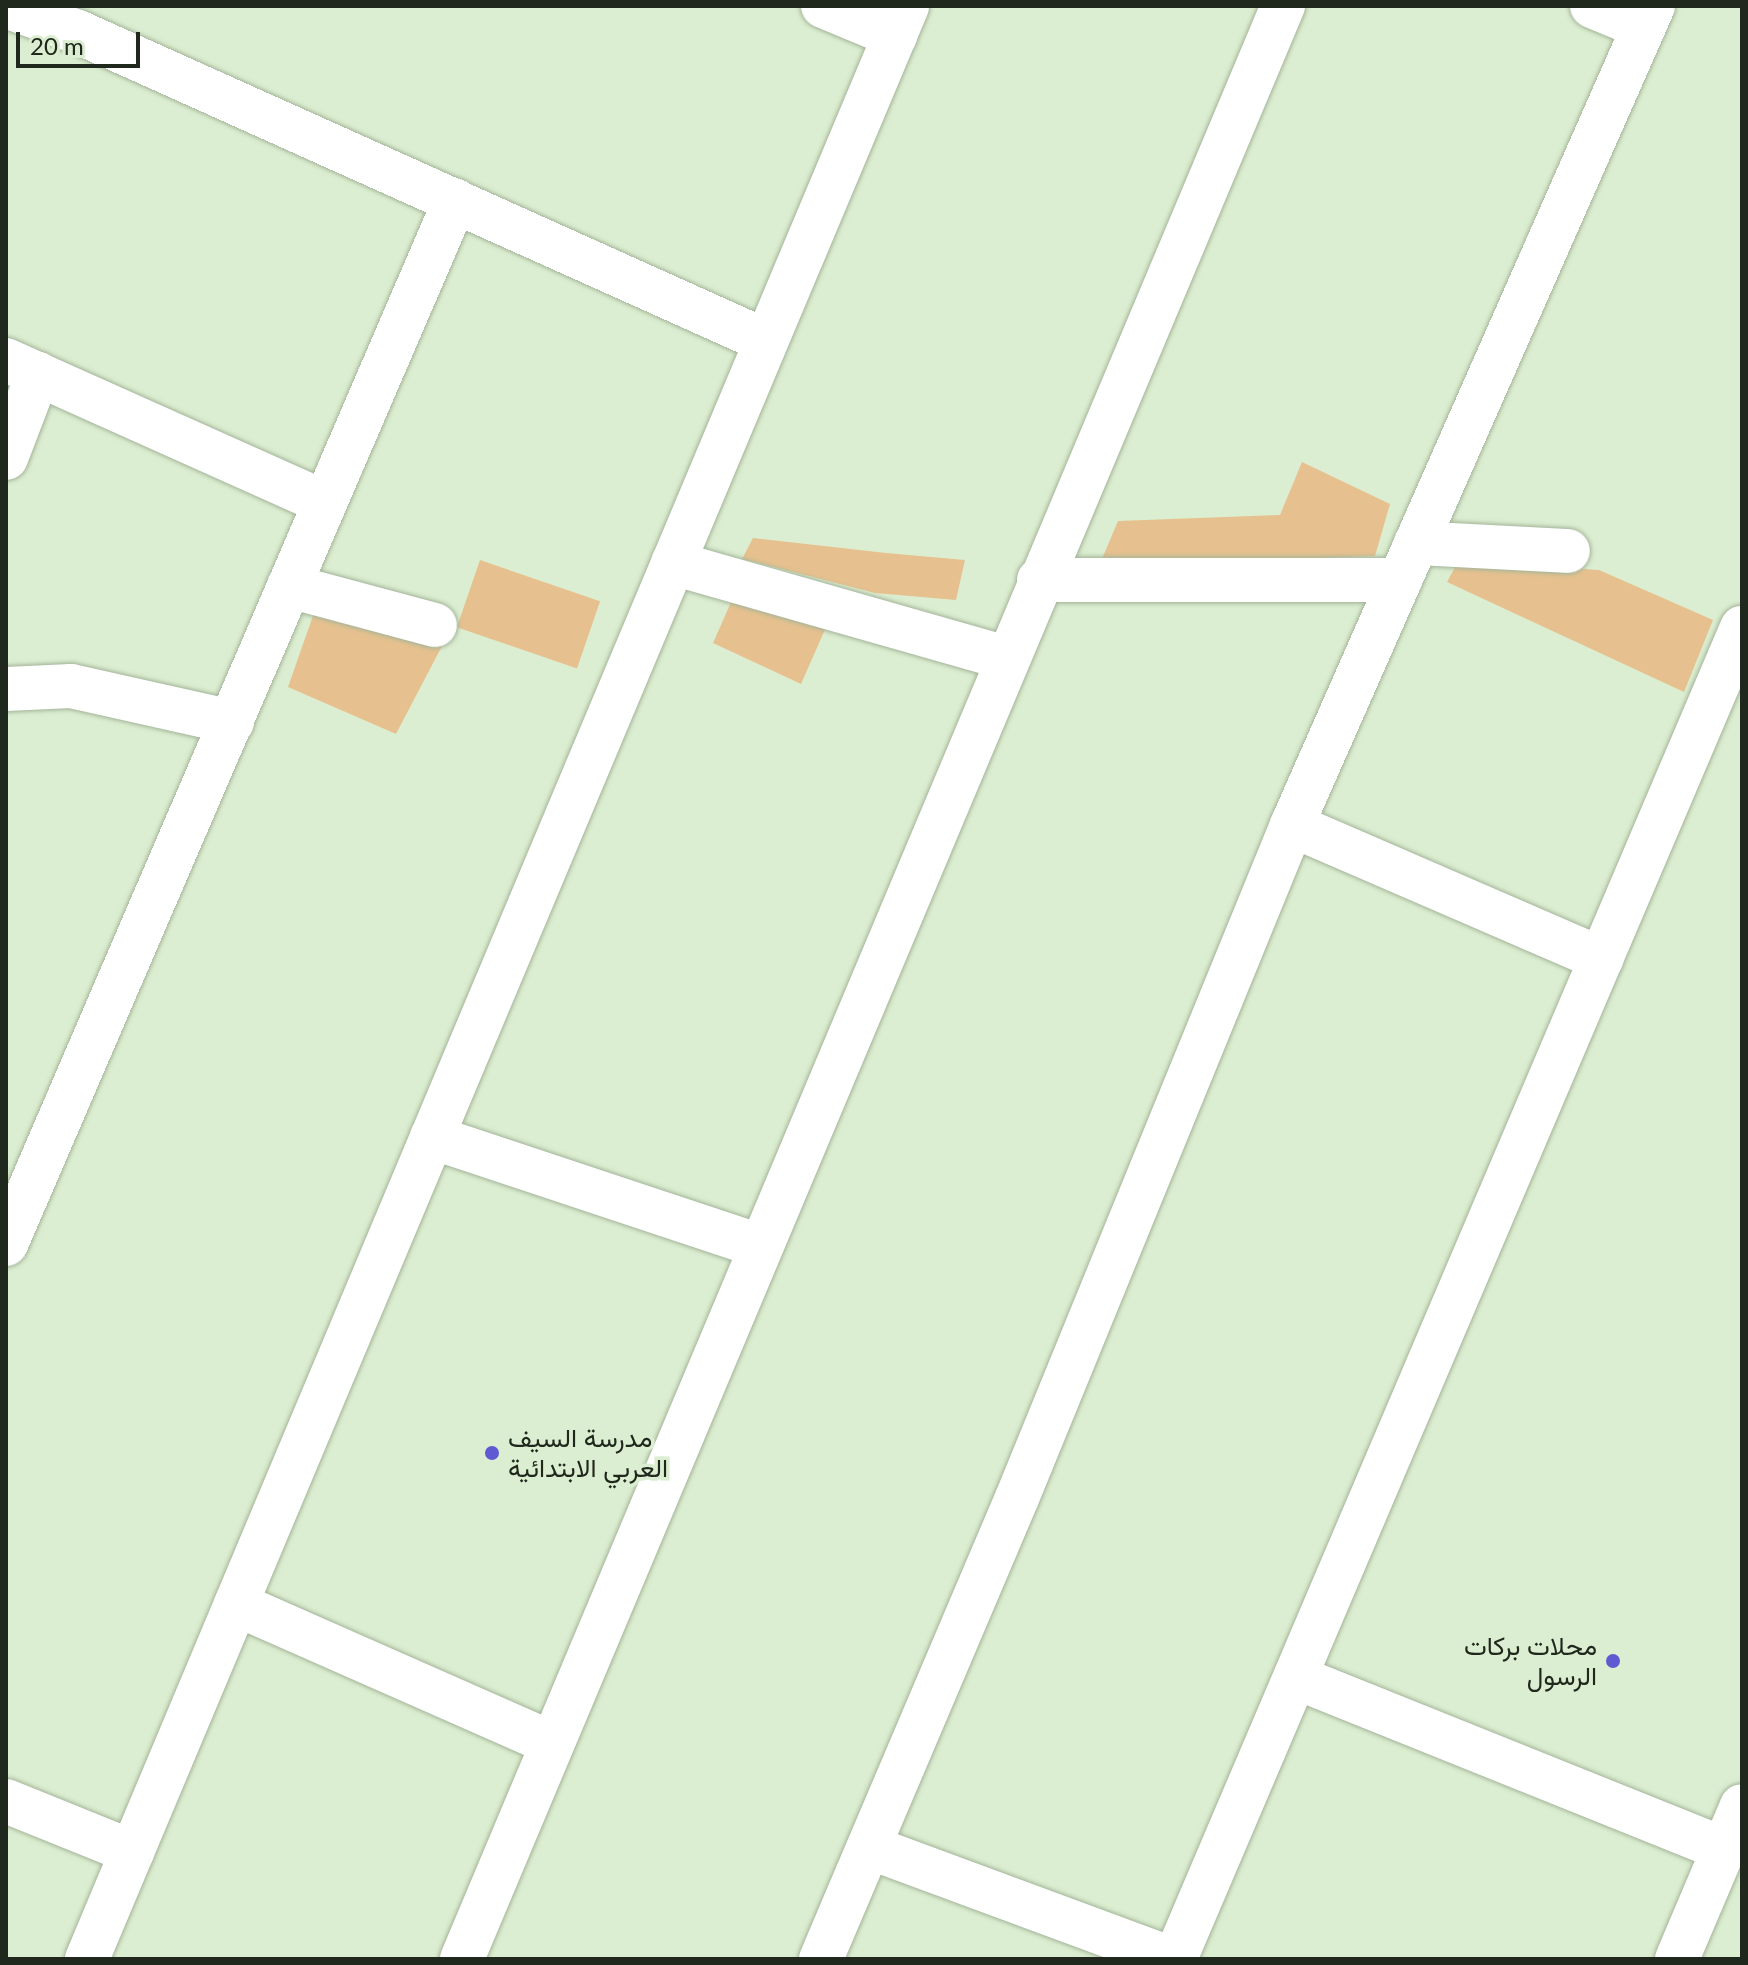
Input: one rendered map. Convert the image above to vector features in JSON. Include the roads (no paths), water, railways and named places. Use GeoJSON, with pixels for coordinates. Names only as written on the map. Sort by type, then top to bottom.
{"type":"FeatureCollection","features":[{"type":"Feature","properties":{"kind":"street"},"geometry":{"type":"LineString","coordinates":[[6,6],[82,19],[455,201],[766,341]]}},
{"type":"Feature","properties":{"kind":"street"},"geometry":{"type":"LineString","coordinates":[[87,1959],[901,21],[823,6]]}},
{"type":"Feature","properties":{"kind":"street"},"geometry":{"type":"LineString","coordinates":[[462,1959],[1006,658],[1283,6]]}},
{"type":"Feature","properties":{"kind":"street"},"geometry":{"type":"LineString","coordinates":[[821,1959],[1292,825],[1648,17],[1592,6]]}},
{"type":"Feature","properties":{"kind":"street"},"geometry":{"type":"LineString","coordinates":[[6,1244],[455,201]]}},
{"type":"Feature","properties":{"kind":"street"},"geometry":{"type":"LineString","coordinates":[[6,458],[22,367],[324,502]]}},
{"type":"Feature","properties":{"kind":"street"},"geometry":{"type":"LineString","coordinates":[[1039,580],[1568,551]]}},
{"type":"Feature","properties":{"kind":"street"},"geometry":{"type":"LineString","coordinates":[[673,563],[1006,658]]}},
{"type":"Feature","properties":{"kind":"street"},"geometry":{"type":"LineString","coordinates":[[289,586],[435,625]]}},
{"type":"Feature","properties":{"kind":"street"},"geometry":{"type":"LineString","coordinates":[[869,1847],[1174,1959],[1298,1678],[1742,628]]}},
{"type":"Feature","properties":{"kind":"street"},"geometry":{"type":"LineString","coordinates":[[6,689],[71,686],[232,722]]}},
{"type":"Feature","properties":{"kind":"street"},"geometry":{"type":"LineString","coordinates":[[1292,825],[1601,959]]}},
{"type":"Feature","properties":{"kind":"street"},"geometry":{"type":"LineString","coordinates":[[432,1137],[760,1246]]}},
{"type":"Feature","properties":{"kind":"street"},"geometry":{"type":"LineString","coordinates":[[236,1604],[551,1743]]}},
{"type":"Feature","properties":{"kind":"street"},"geometry":{"type":"LineString","coordinates":[[1298,1678],[1723,1849]]}},
{"type":"Feature","properties":{"kind":"street"},"geometry":{"type":"LineString","coordinates":[[6,1801],[132,1852]]}},
{"type":"Feature","properties":{"kind":"street"},"geometry":{"type":"LineString","coordinates":[[1677,1959],[1742,1806]]}},
{"type":"Feature","properties":{"kind":"place","name":"مدرسة السيف العربي الابتدائية"},"geometry":{"type":"Point","coordinates":[492,1453]}},
{"type":"Feature","properties":{"kind":"place","name":"محلات بركات الرسول"},"geometry":{"type":"Point","coordinates":[1613,1661]}}]}
